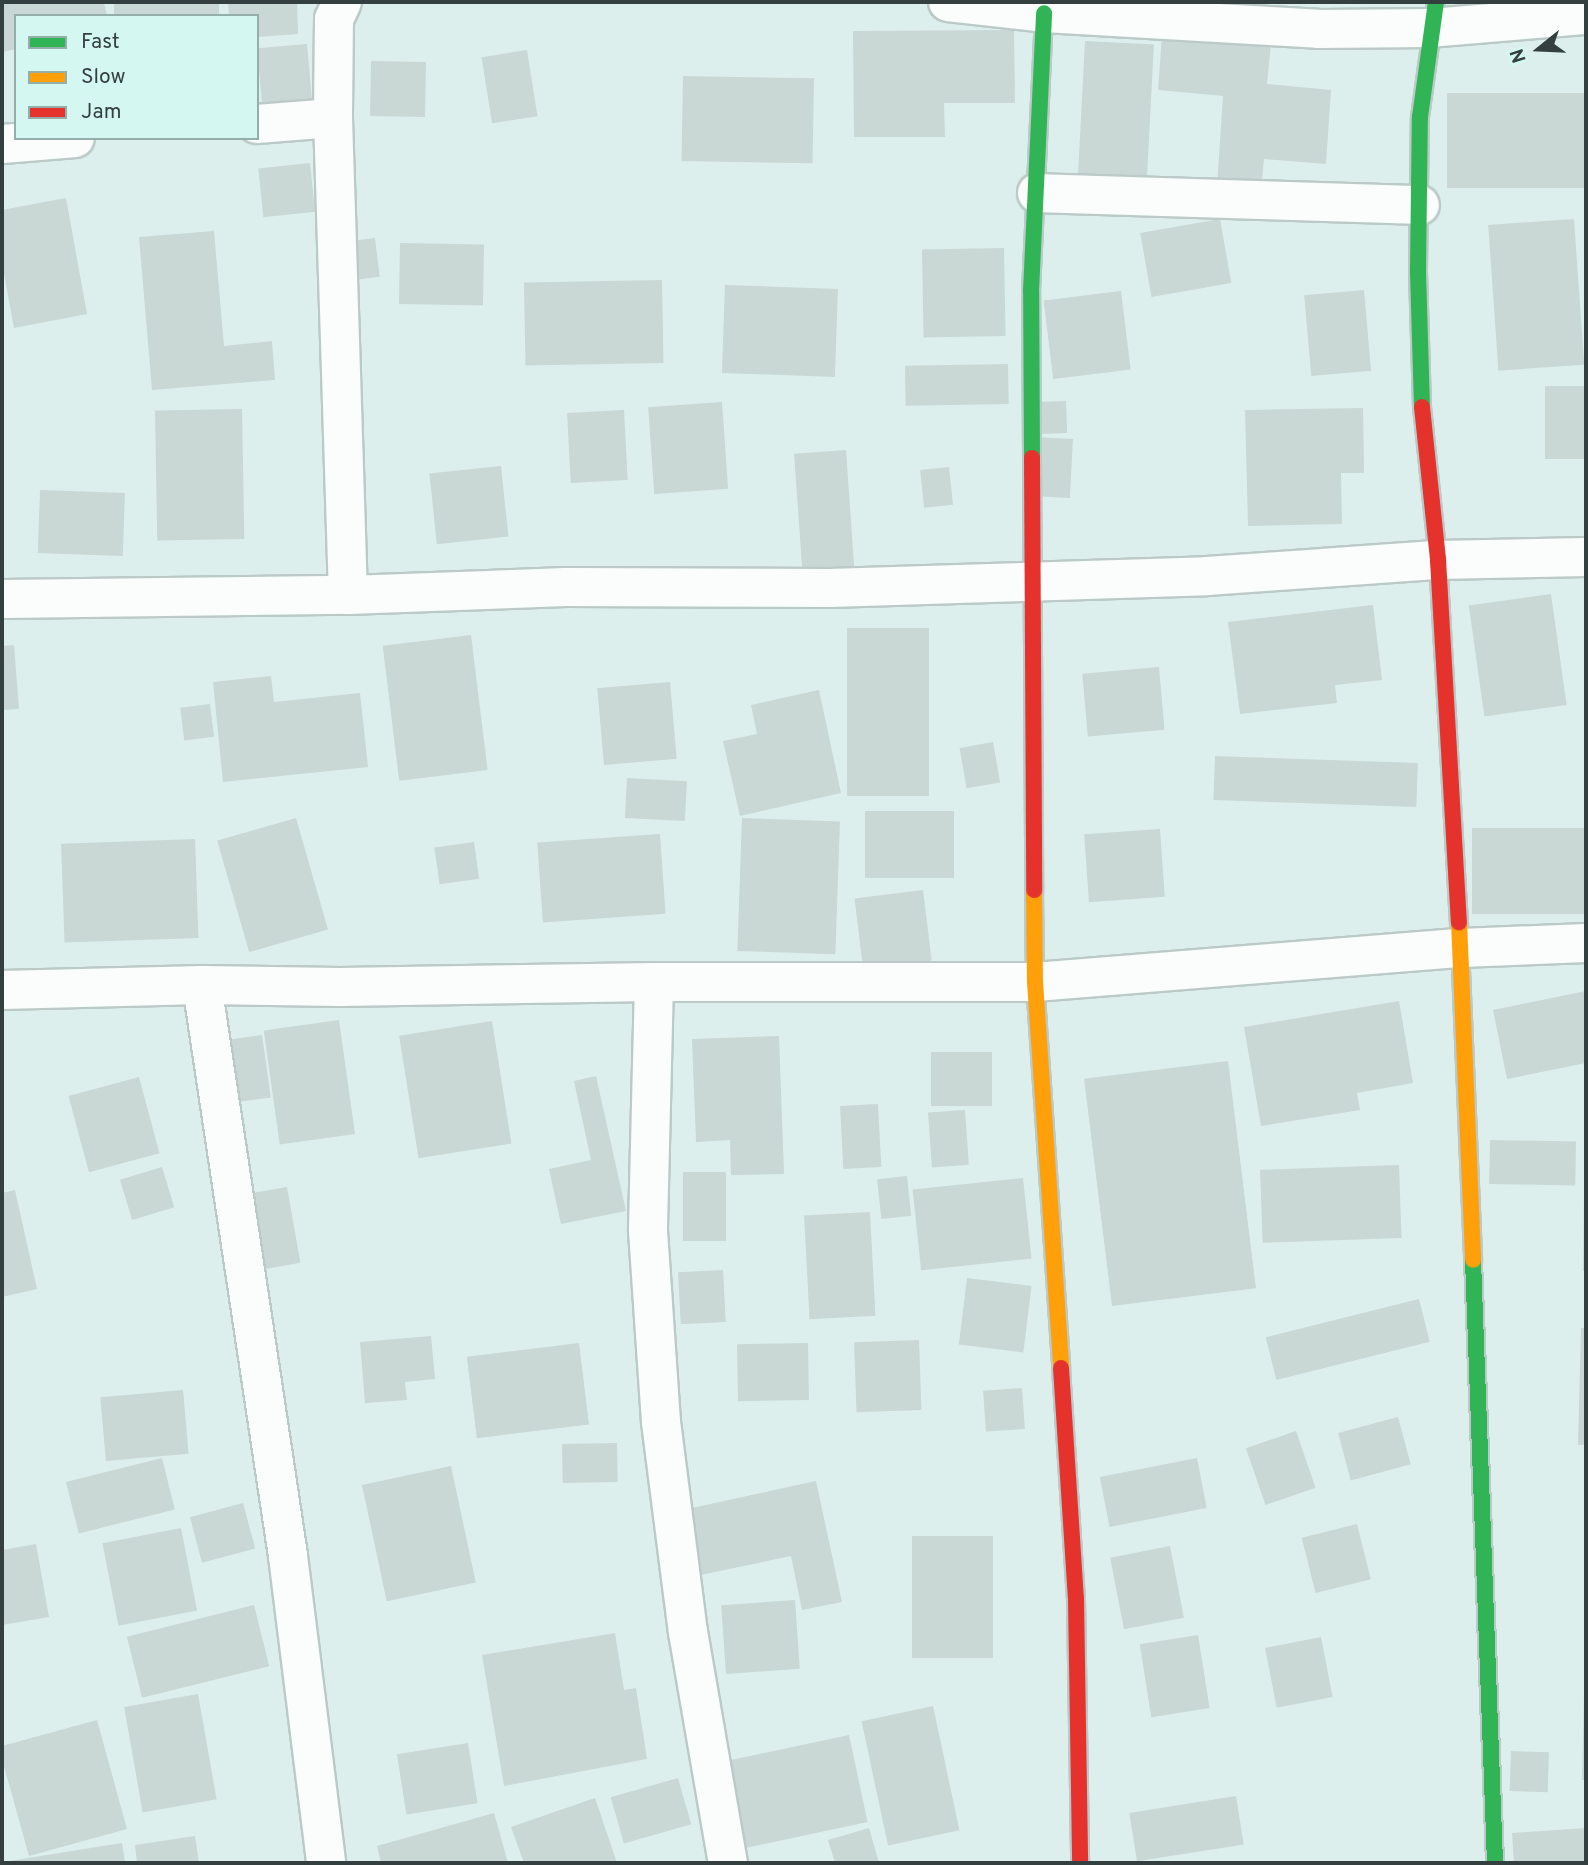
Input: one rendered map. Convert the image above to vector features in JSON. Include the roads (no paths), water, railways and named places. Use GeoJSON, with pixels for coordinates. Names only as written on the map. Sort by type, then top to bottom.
{"type":"FeatureCollection","features":[{"type":"Feature","properties":{"kind":"street"},"geometry":{"type":"LineString","coordinates":[[342,2],[334,19],[333,118],[348,596]]}},
{"type":"Feature","properties":{"kind":"street"},"geometry":{"type":"LineString","coordinates":[[948,2],[1044,13],[1318,29],[1433,15],[1586,15]]}},
{"type":"Feature","properties":{"kind":"street"},"geometry":{"type":"LineString","coordinates":[[1044,13],[1031,291],[1035,982],[1076,1599],[1080,1863]]}},
{"type":"Feature","properties":{"kind":"street"},"geometry":{"type":"LineString","coordinates":[[1433,15],[1420,117],[1418,270],[1423,430],[1438,560],[1461,948],[1495,1863]]}},
{"type":"Feature","properties":{"kind":"street"},"geometry":{"type":"LineString","coordinates":[[259,124],[333,118]]}},
{"type":"Feature","properties":{"kind":"street"},"geometry":{"type":"LineString","coordinates":[[2,144],[51,140]]}},
{"type":"Feature","properties":{"kind":"street"},"geometry":{"type":"LineString","coordinates":[[1037,192],[1420,205]]}},
{"type":"Feature","properties":{"kind":"street"},"geometry":{"type":"LineString","coordinates":[[2,598],[348,596],[566,587],[830,589],[1207,576],[1438,560],[1586,557]]}},
{"type":"Feature","properties":{"kind":"street"},"geometry":{"type":"LineString","coordinates":[[2,990],[202,985],[340,987],[654,982],[1035,982],[1461,948],[1586,943]]}},
{"type":"Feature","properties":{"kind":"street"},"geometry":{"type":"LineString","coordinates":[[654,982],[648,1231],[661,1422],[688,1632],[728,1863]]}},
{"type":"Feature","properties":{"kind":"street"},"geometry":{"type":"LineString","coordinates":[[202,985],[288,1556],[326,1863]]}}]}
